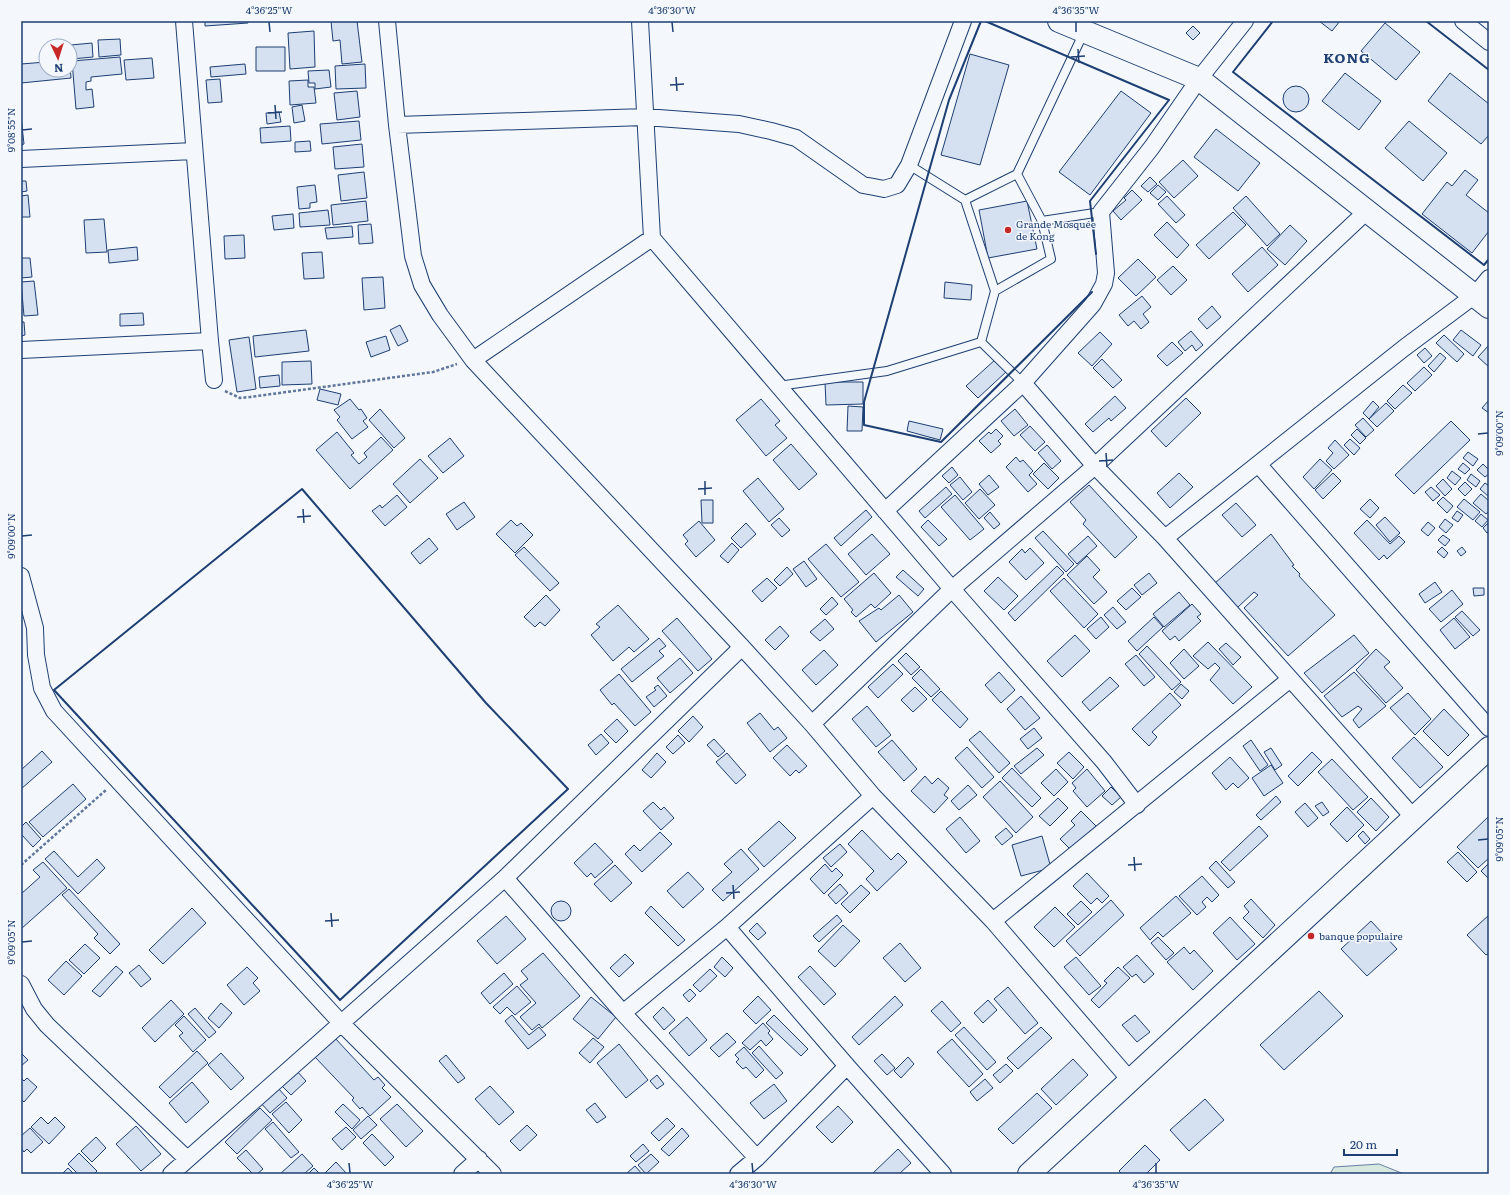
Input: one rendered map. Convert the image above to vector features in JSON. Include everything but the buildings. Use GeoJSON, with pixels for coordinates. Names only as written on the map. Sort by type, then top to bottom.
{"type":"FeatureCollection","features":[{"type":"Feature","properties":{"kind":"main road"},"geometry":{"type":"LineString","coordinates":[[1059,21],[1199,79],[1482,301]]}},
{"type":"Feature","properties":{"kind":"main road"},"geometry":{"type":"LineString","coordinates":[[1029,1174],[1489,748]]}},
{"type":"Feature","properties":{"kind":"street"},"geometry":{"type":"LineString","coordinates":[[184,21],[214,380]]}},
{"type":"Feature","properties":{"kind":"street"},"geometry":{"type":"LineString","coordinates":[[387,21],[397,125],[413,256],[422,285],[440,315],[473,360],[742,647],[812,724],[873,796],[993,921],[1130,1080]]}},
{"type":"Feature","properties":{"kind":"street"},"geometry":{"type":"LineString","coordinates":[[640,21],[652,238],[952,589],[1104,762],[1137,805]]}},
{"type":"Feature","properties":{"kind":"street"},"geometry":{"type":"LineString","coordinates":[[397,125],[645,117],[739,124],[796,138],[863,185],[891,188],[897,185],[909,165],[963,21]]}},
{"type":"Feature","properties":{"kind":"street"},"geometry":{"type":"LineString","coordinates":[[885,511],[1023,383],[1093,304],[1104,284],[1106,273],[1101,212],[1152,147],[1199,79],[1245,21]]}},
{"type":"Feature","properties":{"kind":"street"},"geometry":{"type":"LineString","coordinates":[[1463,21],[1480,26],[1489,42]]}},
{"type":"Feature","properties":{"kind":"street"},"geometry":{"type":"LineString","coordinates":[[21,159],[194,151]]}},
{"type":"Feature","properties":{"kind":"street"},"geometry":{"type":"LineString","coordinates":[[812,724],[952,589],[1095,466],[1367,211]]}},
{"type":"Feature","properties":{"kind":"street"},"geometry":{"type":"LineString","coordinates":[[473,360],[652,238]]}},
{"type":"Feature","properties":{"kind":"street"},"geometry":{"type":"LineString","coordinates":[[1165,538],[1404,348],[1482,301],[1489,278]]}},
{"type":"Feature","properties":{"kind":"street"},"geometry":{"type":"LineString","coordinates":[[21,350],[210,341]]}},
{"type":"Feature","properties":{"kind":"street"},"geometry":{"type":"LineString","coordinates":[[1023,383],[1095,466],[1165,538],[1289,680],[1414,818]]}},
{"type":"Feature","properties":{"kind":"street"},"geometry":{"type":"LineString","coordinates":[[1258,464],[1489,728]]}},
{"type":"Feature","properties":{"kind":"street"},"geometry":{"type":"LineString","coordinates":[[21,576],[35,628],[36,654],[42,688],[54,711],[342,1024],[493,1174]]}},
{"type":"Feature","properties":{"kind":"street"},"geometry":{"type":"LineString","coordinates":[[171,1174],[505,878],[742,647]]}},
{"type":"Feature","properties":{"kind":"street"},"geometry":{"type":"LineString","coordinates":[[993,921],[1289,680]]}},
{"type":"Feature","properties":{"kind":"street"},"geometry":{"type":"LineString","coordinates":[[623,1013],[727,927],[873,796]]}},
{"type":"Feature","properties":{"kind":"street"},"geometry":{"type":"LineString","coordinates":[[505,878],[623,1013],[757,1158]]}},
{"type":"Feature","properties":{"kind":"street"},"geometry":{"type":"LineString","coordinates":[[727,927],[943,1174]]}},
{"type":"Feature","properties":{"kind":"street"},"geometry":{"type":"LineString","coordinates":[[21,984],[34,1009],[47,1026],[187,1159]]}},
{"type":"Feature","properties":{"kind":"street"},"geometry":{"type":"LineString","coordinates":[[738,1174],[757,1158],[847,1066]]}},
{"type":"Feature","properties":{"kind":"street"},"geometry":{"type":"LineString","coordinates":[[462,1174],[479,1159]]}},
{"type":"Feature","properties":{"kind":"lane"},"geometry":{"type":"LineString","coordinates":[[965,200],[1017,174],[1084,31]]}},
{"type":"Feature","properties":{"kind":"lane"},"geometry":{"type":"LineString","coordinates":[[909,165],[965,200],[995,290],[981,342]]}},
{"type":"Feature","properties":{"kind":"lane"},"geometry":{"type":"LineString","coordinates":[[995,290],[1051,259],[1042,221],[1017,174]]}},
{"type":"Feature","properties":{"kind":"lane"},"geometry":{"type":"LineString","coordinates":[[1042,221],[1101,212]]}},
{"type":"Feature","properties":{"kind":"lane"},"geometry":{"type":"LineString","coordinates":[[981,342],[1023,383]]}},
{"type":"Feature","properties":{"kind":"lane"},"geometry":{"type":"LineString","coordinates":[[778,386],[888,370],[981,342]]}},
{"type":"Feature","properties":{"kind":"path"},"geometry":{"type":"LineString","coordinates":[[214,380],[220,387],[240,398],[433,372],[473,360]]}},
{"type":"Feature","properties":{"kind":"path"},"geometry":{"type":"LineString","coordinates":[[21,865],[116,780]]}},
{"type":"Feature","properties":{"kind":"shaded area"},"geometry":{"type":"Polygon","coordinates":[[[1379,1164],[1404,1174],[1330,1174],[1334,1167],[1379,1164]]]}},
{"type":"Feature","properties":{"kind":"wall"},"geometry":{"type":"LineString","coordinates":[[981,21],[949,100],[864,402],[864,425],[941,442],[1092,292]]}},
{"type":"Feature","properties":{"kind":"wall"},"geometry":{"type":"LineString","coordinates":[[985,21],[1169,100],[1090,201],[1096,254]]}},
{"type":"Feature","properties":{"kind":"wall"},"geometry":{"type":"LineString","coordinates":[[1273,21],[1233,72],[1484,265],[1489,259]]}},
{"type":"Feature","properties":{"kind":"wall"},"geometry":{"type":"LineString","coordinates":[[1426,21],[1489,70]]}},
{"type":"Feature","properties":{"kind":"wall"},"geometry":{"type":"LineString","coordinates":[[302,489],[486,703],[568,789],[340,1000],[54,690],[302,489]]}},
{"type":"Feature","properties":{"kind":"place","name":"Grande Mosquée de Kong"},"geometry":{"type":"Point","coordinates":[1008,230]}},
{"type":"Feature","properties":{"kind":"place","name":"banque populaire"},"geometry":{"type":"Point","coordinates":[1311,936]}},
{"type":"Feature","properties":{"kind":"district","name":"KONG"},"geometry":{"type":"Point","coordinates":[1347,58]}}]}
